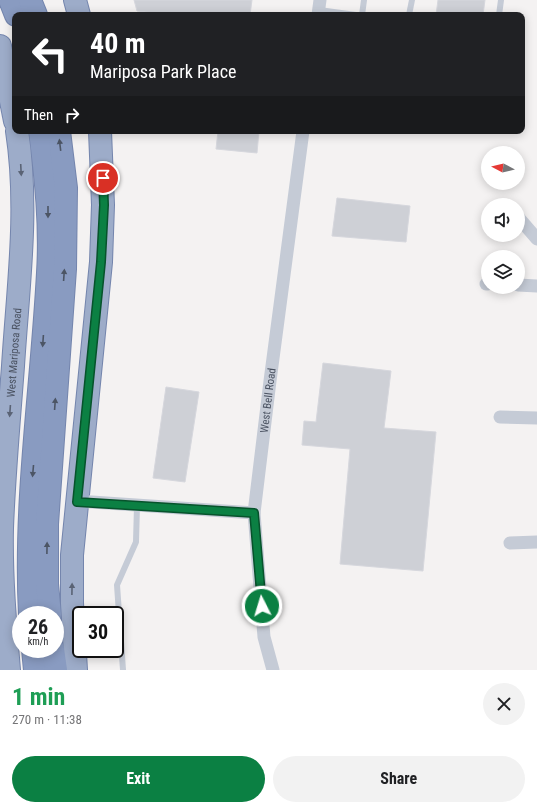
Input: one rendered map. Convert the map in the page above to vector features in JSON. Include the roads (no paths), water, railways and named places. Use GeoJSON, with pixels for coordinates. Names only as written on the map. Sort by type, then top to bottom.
{"type":"FeatureCollection","features":[{"type":"Feature","properties":{"kind":"highway"},"geometry":{"type":"LineString","coordinates":[[10,0],[15,12]]}},
{"type":"Feature","properties":{"kind":"highway"},"geometry":{"type":"LineString","coordinates":[[30,0],[35,12]]}},
{"type":"Feature","properties":{"kind":"highway"},"geometry":{"type":"LineString","coordinates":[[75,0],[78,12]]}},
{"type":"Feature","properties":{"kind":"highway"},"geometry":{"type":"LineString","coordinates":[[0,46],[12,106]]}},
{"type":"Feature","properties":{"kind":"highway","name":"West Mariposa Road"},"geometry":{"type":"LineString","coordinates":[[9,670],[4,614],[2,530],[22,248],[23,203],[21,156],[17,134]]}},
{"type":"Feature","properties":{"kind":"highway"},"geometry":{"type":"LineString","coordinates":[[30,606],[28,575],[29,519],[48,272],[48,191],[40,134]]}},
{"type":"Feature","properties":{"kind":"highway"},"geometry":{"type":"LineString","coordinates":[[49,606],[47,584],[47,524],[65,269],[66,188],[58,134]]}},
{"type":"Feature","properties":{"kind":"highway"},"geometry":{"type":"LineString","coordinates":[[76,670],[72,603],[72,555],[101,262],[104,205],[100,134]]}},
{"type":"Feature","properties":{"kind":"highway"},"geometry":{"type":"LineString","coordinates":[[34,658],[35,670]]}},
{"type":"Feature","properties":{"kind":"highway"},"geometry":{"type":"LineString","coordinates":[[54,658],[56,670]]}},
{"type":"Feature","properties":{"kind":"street","name":"West Bell Road"},"geometry":{"type":"LineString","coordinates":[[273,670],[264,636],[254,513],[303,134]]}},
{"type":"Feature","properties":{"kind":"street"},"geometry":{"type":"LineString","coordinates":[[525,225],[537,239]]}},
{"type":"Feature","properties":{"kind":"street"},"geometry":{"type":"LineString","coordinates":[[525,285],[537,286]]}},
{"type":"Feature","properties":{"kind":"street"},"geometry":{"type":"LineString","coordinates":[[500,417],[537,418]]}},
{"type":"Feature","properties":{"kind":"street"},"geometry":{"type":"LineString","coordinates":[[77,502],[254,513]]}},
{"type":"Feature","properties":{"kind":"street"},"geometry":{"type":"LineString","coordinates":[[510,543],[537,542]]}},
{"type":"Feature","properties":{"kind":"lane"},"geometry":{"type":"LineString","coordinates":[[362,12],[364,0]]}},
{"type":"Feature","properties":{"kind":"lane"},"geometry":{"type":"LineString","coordinates":[[410,12],[412,0]]}},
{"type":"Feature","properties":{"kind":"lane"},"geometry":{"type":"LineString","coordinates":[[499,12],[501,0]]}},
{"type":"Feature","properties":{"kind":"lane"},"geometry":{"type":"LineString","coordinates":[[319,8],[340,12]]}},
{"type":"Feature","properties":{"kind":"lane"},"geometry":{"type":"LineString","coordinates":[[123,670],[117,585],[136,542],[137,506]]}}]}
